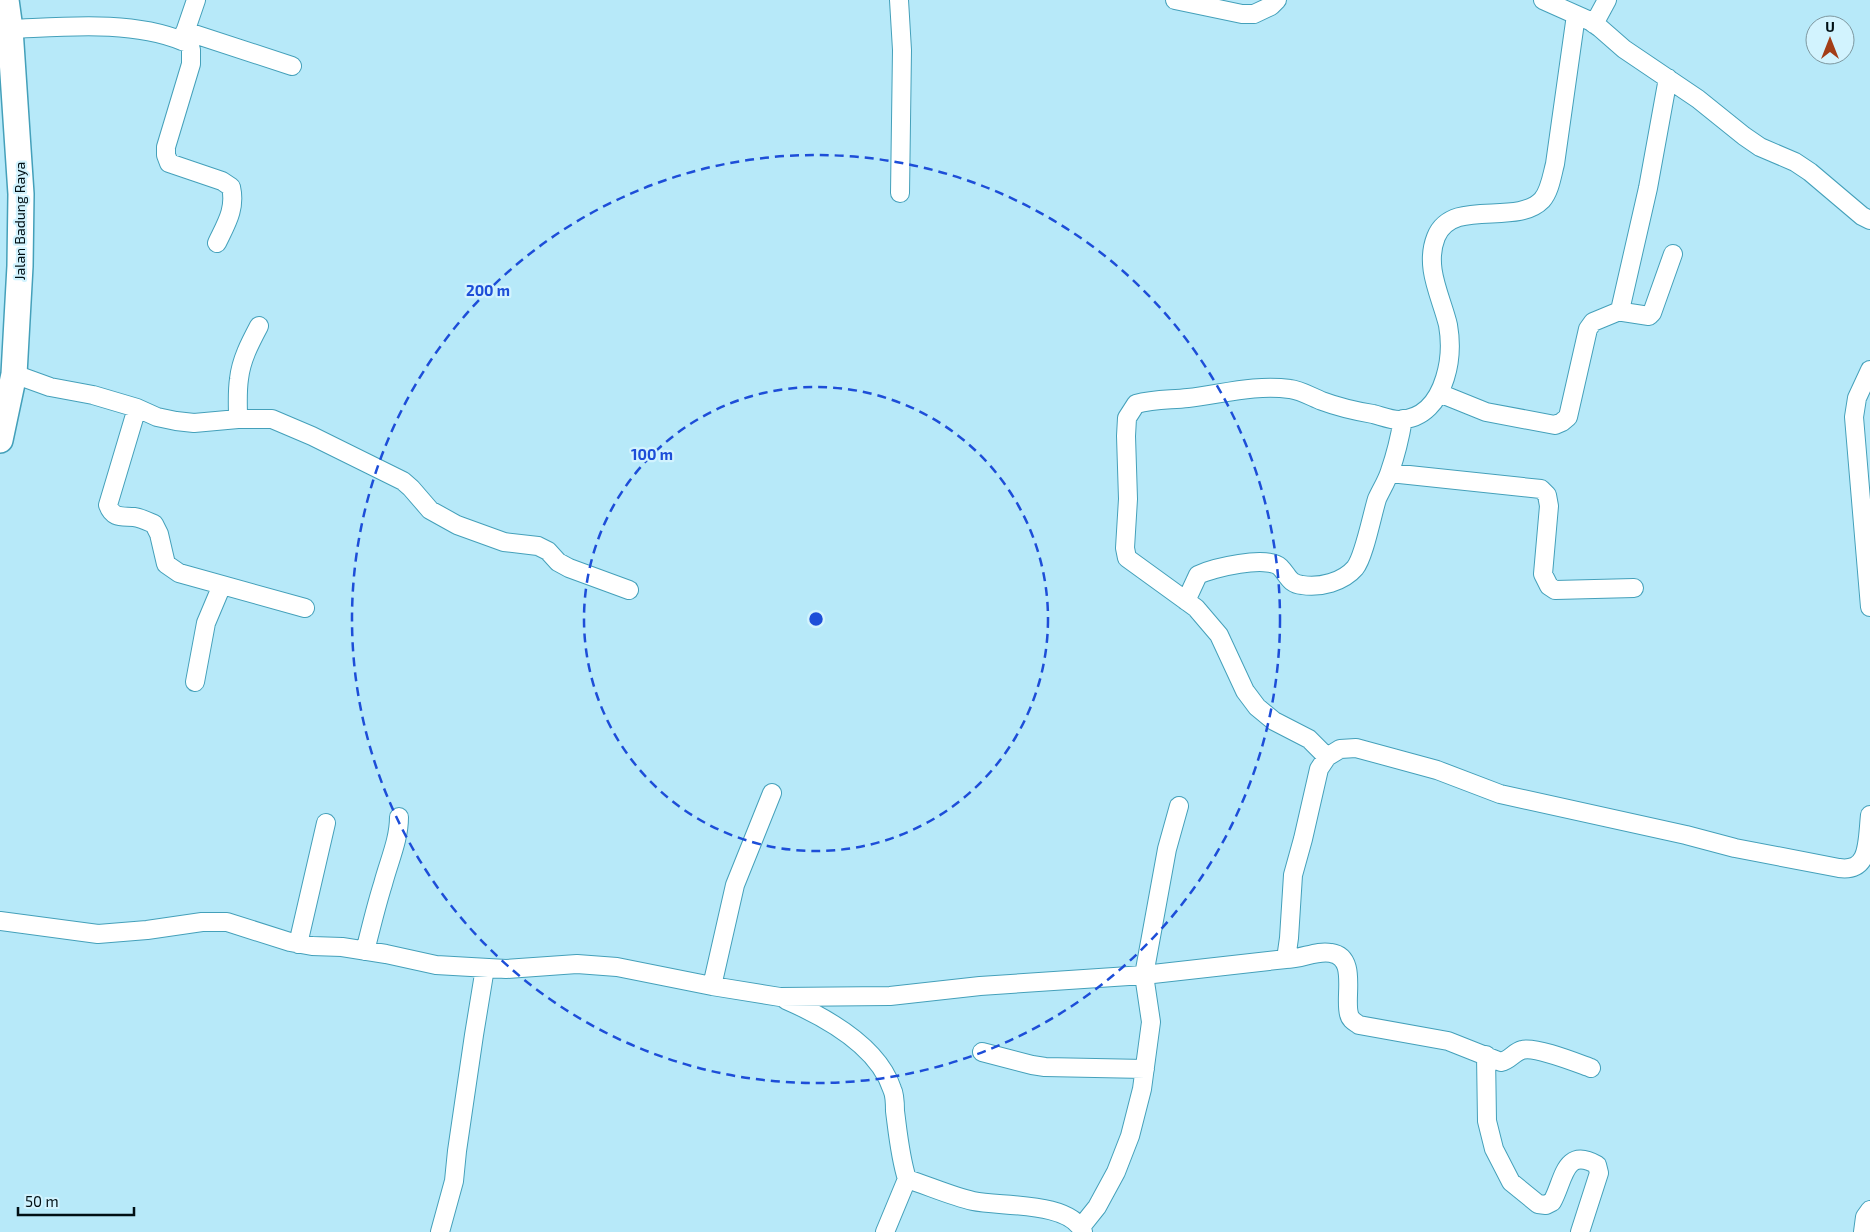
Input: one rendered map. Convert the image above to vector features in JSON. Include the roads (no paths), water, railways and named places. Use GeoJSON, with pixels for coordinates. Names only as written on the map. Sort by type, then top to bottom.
{"type":"FeatureCollection","features":[{"type":"Feature","properties":{"kind":"main road","name":"Jalan Badung Raya"},"geometry":{"type":"LineString","coordinates":[[0,440],[14,374],[20,266],[21,194],[7,80],[10,30],[6,0]]}},
{"type":"Feature","properties":{"kind":"street"},"geometry":{"type":"LineString","coordinates":[[183,36],[196,0]]}},
{"type":"Feature","properties":{"kind":"street"},"geometry":{"type":"LineString","coordinates":[[898,0],[902,50],[900,193]]}},
{"type":"Feature","properties":{"kind":"street"},"geometry":{"type":"LineString","coordinates":[[1175,0],[1242,14],[1254,14],[1271,6],[1278,0]]}},
{"type":"Feature","properties":{"kind":"street"},"geometry":{"type":"LineString","coordinates":[[1543,0],[1594,24],[1624,50],[1668,78],[1760,147],[1795,162],[1810,172],[1862,216],[1870,220]]}},
{"type":"Feature","properties":{"kind":"street"},"geometry":{"type":"LineString","coordinates":[[1594,24],[1607,0]]}},
{"type":"Feature","properties":{"kind":"street"},"geometry":{"type":"LineString","coordinates":[[1327,757],[1309,738],[1274,721],[1257,707],[1245,690],[1219,635],[1196,608],[1127,558],[1125,548],[1128,499],[1127,418],[1136,404],[1152,400],[1188,398],[1252,388],[1291,389],[1350,410],[1397,420],[1422,414],[1430,407],[1440,394],[1446,376],[1450,344],[1448,327],[1432,268],[1432,254],[1436,236],[1442,227],[1468,214],[1519,212],[1542,200],[1548,188],[1555,164],[1576,15]]}},
{"type":"Feature","properties":{"kind":"street"},"geometry":{"type":"LineString","coordinates":[[10,30],[78,27],[114,28],[183,36],[292,66]]}},
{"type":"Feature","properties":{"kind":"street"},"geometry":{"type":"LineString","coordinates":[[183,36],[189,43],[191,64],[166,147],[166,155],[169,163],[222,181],[231,187],[233,196],[232,214],[217,243]]}},
{"type":"Feature","properties":{"kind":"street"},"geometry":{"type":"LineString","coordinates":[[1622,310],[1648,188],[1668,78]]}},
{"type":"Feature","properties":{"kind":"street"},"geometry":{"type":"LineString","coordinates":[[1440,394],[1486,412],[1555,425],[1562,422],[1568,417],[1588,329],[1594,322],[1622,310],[1624,312],[1649,316],[1652,313],[1673,254]]}},
{"type":"Feature","properties":{"kind":"street"},"geometry":{"type":"LineString","coordinates":[[238,419],[239,378],[242,364],[259,326]]}},
{"type":"Feature","properties":{"kind":"street"},"geometry":{"type":"LineString","coordinates":[[1870,370],[1857,398],[1854,417],[1870,607]]}},
{"type":"Feature","properties":{"kind":"street"},"geometry":{"type":"LineString","coordinates":[[14,374],[50,387],[93,395],[137,408],[157,417],[194,423],[238,419],[272,419],[298,429],[403,481],[430,510],[457,525],[504,542],[538,546],[548,551],[558,562],[569,568],[629,590]]}},
{"type":"Feature","properties":{"kind":"street"},"geometry":{"type":"LineString","coordinates":[[137,408],[108,505],[110,512],[119,517],[135,517],[154,524],[159,534],[166,564],[179,573],[305,608]]}},
{"type":"Feature","properties":{"kind":"street"},"geometry":{"type":"LineString","coordinates":[[1186,601],[1198,575],[1206,571],[1251,562],[1273,564],[1280,567],[1286,577],[1293,583],[1301,585],[1320,586],[1340,580],[1356,568],[1378,498],[1390,473],[1403,419]]}},
{"type":"Feature","properties":{"kind":"street"},"geometry":{"type":"LineString","coordinates":[[1390,473],[1541,489],[1547,495],[1549,506],[1543,574],[1549,586],[1554,590],[1634,588]]}},
{"type":"Feature","properties":{"kind":"street"},"geometry":{"type":"LineString","coordinates":[[195,682],[206,623],[222,585]]}},
{"type":"Feature","properties":{"kind":"street"},"geometry":{"type":"LineString","coordinates":[[1286,959],[1293,874],[1319,769],[1327,757],[1340,749],[1356,748],[1437,770],[1500,794],[1686,835],[1735,848],[1839,868],[1856,868],[1862,866],[1867,861],[1870,815]]}},
{"type":"Feature","properties":{"kind":"street"},"geometry":{"type":"LineString","coordinates":[[712,986],[735,885],[772,793]]}},
{"type":"Feature","properties":{"kind":"street"},"geometry":{"type":"LineString","coordinates":[[908,1179],[973,1201],[1036,1208],[1074,1220],[1082,1230],[1097,1208],[1116,1172],[1130,1136],[1142,1089],[1151,1022],[1144,975],[1158,908],[1167,849],[1179,806]]}},
{"type":"Feature","properties":{"kind":"street"},"geometry":{"type":"LineString","coordinates":[[365,951],[399,831],[399,816]]}},
{"type":"Feature","properties":{"kind":"street"},"geometry":{"type":"LineString","coordinates":[[298,944],[326,824]]}},
{"type":"Feature","properties":{"kind":"street"},"geometry":{"type":"LineString","coordinates":[[0,921],[43,925],[98,934],[147,930],[202,922],[227,922],[298,944],[386,954],[436,965],[486,968],[577,964],[617,967],[780,997],[890,996],[980,986],[1144,975],[1303,958],[1323,952],[1341,957],[1345,965],[1350,981],[1348,1013],[1353,1021],[1359,1025],[1448,1041],[1502,1062],[1520,1050],[1540,1051],[1591,1068]]}},
{"type":"Feature","properties":{"kind":"street"},"geometry":{"type":"LineString","coordinates":[[440,1232],[454,1181],[474,1035],[486,968]]}},
{"type":"Feature","properties":{"kind":"street"},"geometry":{"type":"LineString","coordinates":[[780,997],[810,1010],[838,1027],[863,1046],[882,1068],[893,1089],[902,1163],[908,1179],[885,1232]]}},
{"type":"Feature","properties":{"kind":"street"},"geometry":{"type":"LineString","coordinates":[[982,1052],[1045,1067],[1145,1069]]}},
{"type":"Feature","properties":{"kind":"street"},"geometry":{"type":"LineString","coordinates":[[1486,1055],[1487,1121],[1494,1149],[1511,1182],[1538,1204],[1546,1205],[1552,1202],[1566,1168],[1571,1162],[1588,1160],[1597,1165],[1599,1173],[1580,1232]]}},
{"type":"Feature","properties":{"kind":"street"},"geometry":{"type":"LineString","coordinates":[[1863,1232],[1865,1217],[1870,1210]]}}]}
